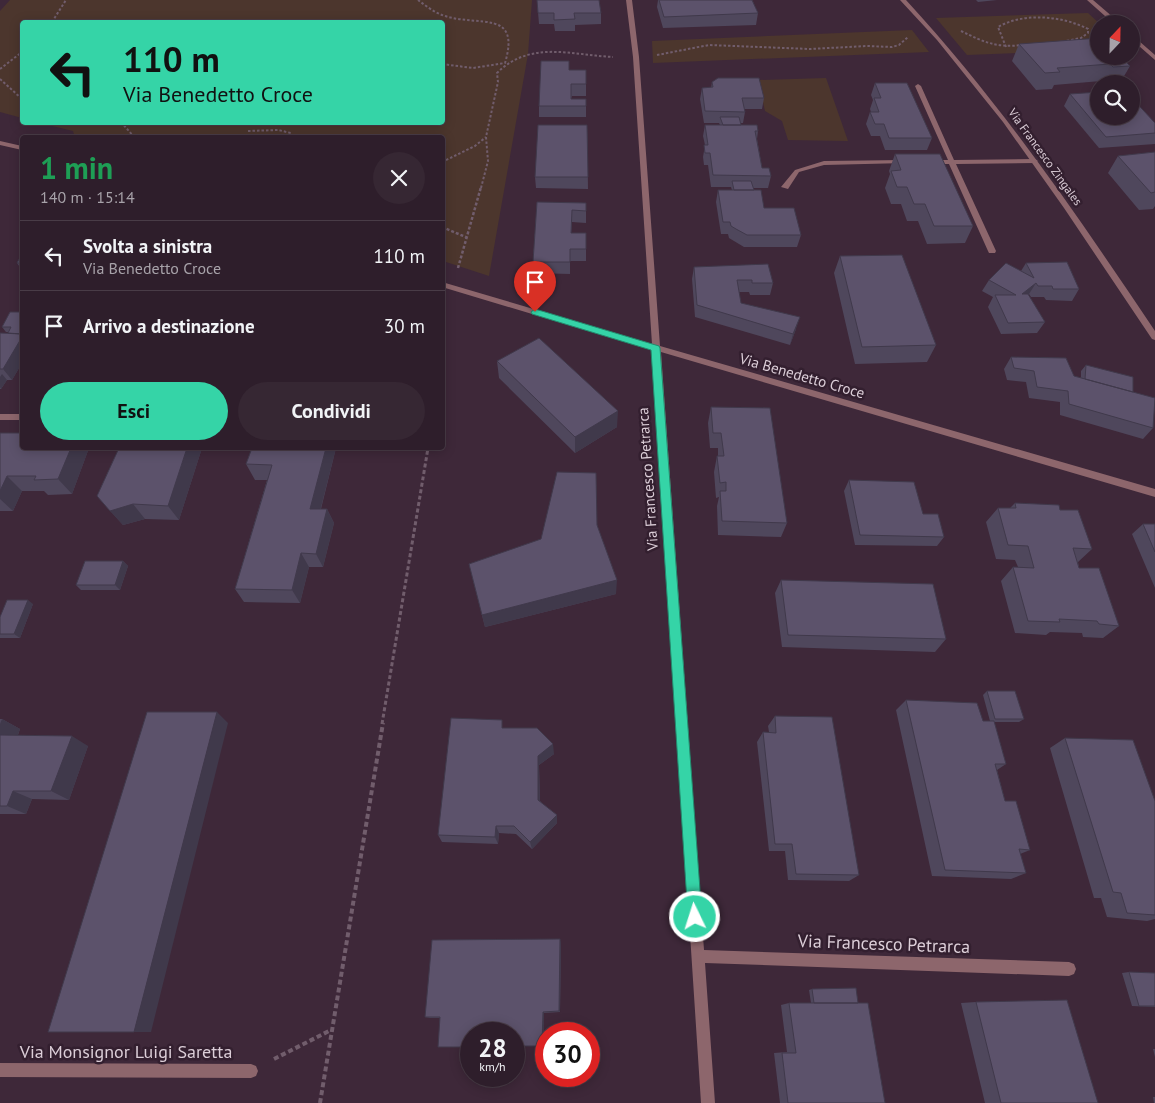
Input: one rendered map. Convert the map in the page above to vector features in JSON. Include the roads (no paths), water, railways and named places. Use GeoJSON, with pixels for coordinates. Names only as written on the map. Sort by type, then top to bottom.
{"type":"FeatureCollection","features":[{"type":"Feature","properties":{"kind":"street","name":"Via Francesco Petrarca"},"geometry":{"type":"LineString","coordinates":[[629,0],[636,57],[708,1103]]}},
{"type":"Feature","properties":{"kind":"street","name":"Via Francesco Zingales"},"geometry":{"type":"LineString","coordinates":[[903,0],[973,79],[1052,183],[1155,337]]}},
{"type":"Feature","properties":{"kind":"street"},"geometry":{"type":"LineString","coordinates":[[1090,0],[1108,15]]}},
{"type":"Feature","properties":{"kind":"street"},"geometry":{"type":"LineString","coordinates":[[1140,44],[1155,58]]}},
{"type":"Feature","properties":{"kind":"street"},"geometry":{"type":"LineString","coordinates":[[918,86],[992,251]]}},
{"type":"Feature","properties":{"kind":"street"},"geometry":{"type":"LineString","coordinates":[[0,143],[20,148]]}},
{"type":"Feature","properties":{"kind":"street"},"geometry":{"type":"LineString","coordinates":[[922,162],[1035,161]]}},
{"type":"Feature","properties":{"kind":"street"},"geometry":{"type":"LineString","coordinates":[[785,187],[797,171],[824,163],[913,162]]}},
{"type":"Feature","properties":{"kind":"street","name":"Via Benedetto Croce"},"geometry":{"type":"LineString","coordinates":[[445,285],[1155,493]]}},
{"type":"Feature","properties":{"kind":"street"},"geometry":{"type":"LineString","coordinates":[[0,417],[20,417]]}},
{"type":"Feature","properties":{"kind":"street","name":"Via Francesco Petrarca"},"geometry":{"type":"LineString","coordinates":[[698,956],[1069,969]]}},
{"type":"Feature","properties":{"kind":"street","name":"Via Monsignor Luigi Saretta"},"geometry":{"type":"LineString","coordinates":[[0,1070],[251,1071]]}}]}
